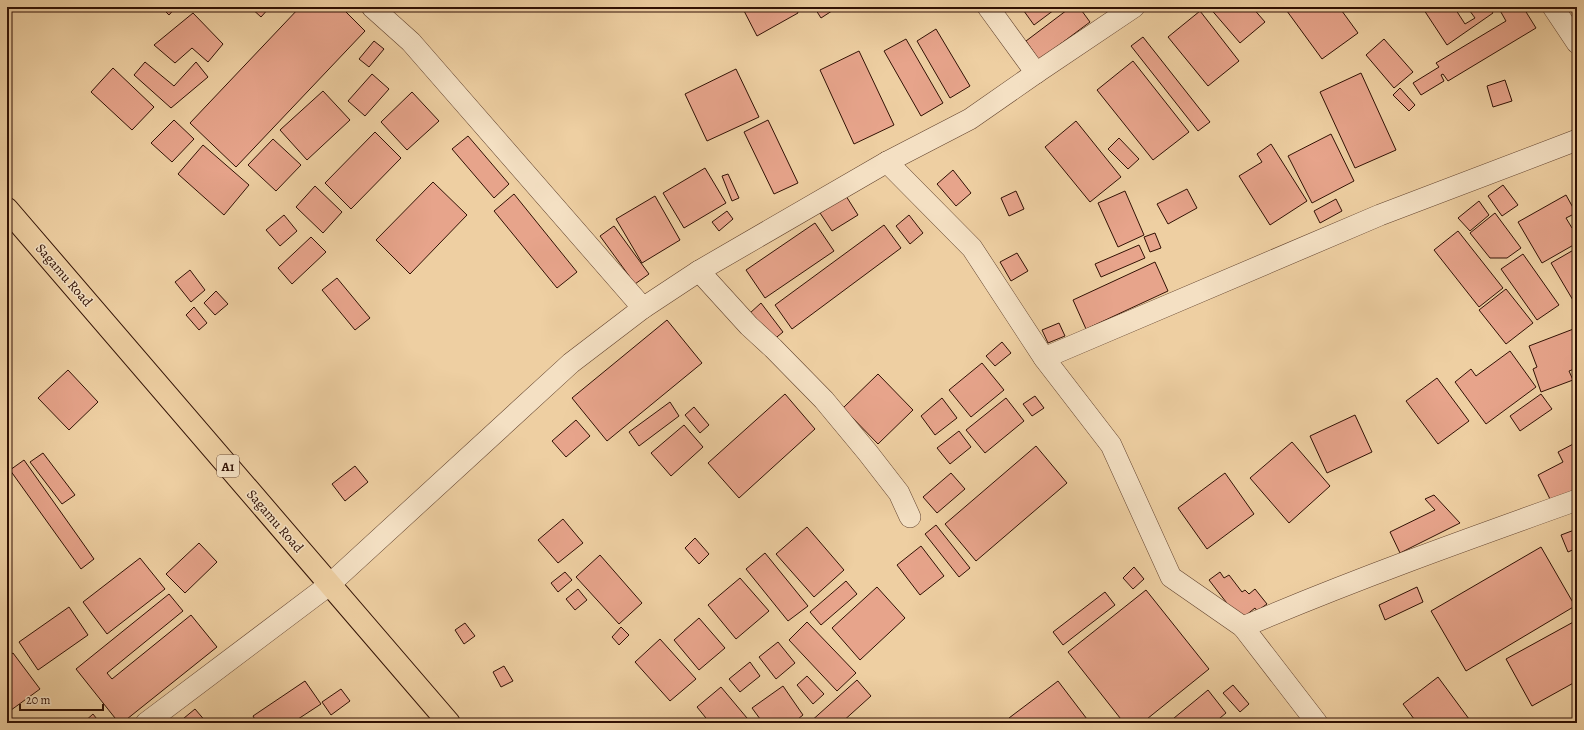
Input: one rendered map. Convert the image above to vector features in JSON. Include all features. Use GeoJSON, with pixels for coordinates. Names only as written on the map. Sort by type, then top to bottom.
{"type":"FeatureCollection","features":[{"type":"Feature","properties":{"kind":"highway","name":"Sagamu Road"},"geometry":{"type":"LineString","coordinates":[[7,209],[449,723]]}},
{"type":"Feature","properties":{"kind":"street"},"geometry":{"type":"LineString","coordinates":[[372,7],[411,42],[644,308]]}},
{"type":"Feature","properties":{"kind":"street"},"geometry":{"type":"LineString","coordinates":[[988,7],[1036,72]]}},
{"type":"Feature","properties":{"kind":"street"},"geometry":{"type":"LineString","coordinates":[[146,723],[329,584],[571,363],[644,308],[699,271],[887,162],[970,119],[1036,72],[1134,7]]}},
{"type":"Feature","properties":{"kind":"street"},"geometry":{"type":"LineString","coordinates":[[1553,7],[1574,33]]}},
{"type":"Feature","properties":{"kind":"street"},"geometry":{"type":"LineString","coordinates":[[1044,358],[1380,215],[1577,140]]}},
{"type":"Feature","properties":{"kind":"street"},"geometry":{"type":"LineString","coordinates":[[887,162],[972,248],[1044,358],[1111,445],[1171,577],[1243,627],[1317,723]]}},
{"type":"Feature","properties":{"kind":"street"},"geometry":{"type":"LineString","coordinates":[[699,271],[749,326],[824,400],[899,493],[910,517]]}},
{"type":"Feature","properties":{"kind":"street"},"geometry":{"type":"LineString","coordinates":[[1243,627],[1316,596],[1577,500]]}},
{"type":"Feature","properties":{"kind":"building"},"geometry":{"type":"Polygon","coordinates":[[[63,7],[72,7],[67,11],[63,7]]]}},
{"type":"Feature","properties":{"kind":"building"},"geometry":{"type":"Polygon","coordinates":[[[161,7],[176,7],[169,15],[161,7]]]}},
{"type":"Feature","properties":{"kind":"building"},"geometry":{"type":"Polygon","coordinates":[[[250,7],[270,7],[261,17],[250,7]]]}},
{"type":"Feature","properties":{"kind":"building"},"geometry":{"type":"Polygon","coordinates":[[[300,7],[341,7],[365,31],[236,167],[190,123],[300,7]]]}},
{"type":"Feature","properties":{"kind":"building"},"geometry":{"type":"Polygon","coordinates":[[[742,7],[796,7],[798,13],[757,36],[742,7]]]}},
{"type":"Feature","properties":{"kind":"building"},"geometry":{"type":"Polygon","coordinates":[[[814,7],[838,7],[821,18],[814,7]]]}},
{"type":"Feature","properties":{"kind":"building"},"geometry":{"type":"Polygon","coordinates":[[[1021,7],[1058,7],[1034,25],[1021,7]]]}},
{"type":"Feature","properties":{"kind":"building"},"geometry":{"type":"Polygon","coordinates":[[[1071,7],[1079,7],[1090,22],[1039,60],[1026,41],[1071,7]]]}},
{"type":"Feature","properties":{"kind":"building"},"geometry":{"type":"Polygon","coordinates":[[[1209,7],[1252,7],[1265,22],[1240,43],[1209,7]]]}},
{"type":"Feature","properties":{"kind":"building"},"geometry":{"type":"Polygon","coordinates":[[[1284,7],[1339,7],[1358,33],[1322,59],[1284,7]]]}},
{"type":"Feature","properties":{"kind":"building"},"geometry":{"type":"Polygon","coordinates":[[[1422,7],[1454,7],[1465,24],[1475,18],[1467,7],[1489,7],[1493,13],[1447,45],[1422,7]]]}},
{"type":"Feature","properties":{"kind":"building"},"geometry":{"type":"Polygon","coordinates":[[[1498,7],[1523,7],[1536,28],[1448,81],[1443,74],[1441,75],[1444,81],[1421,95],[1413,83],[1439,67],[1436,63],[1506,21],[1498,7]]]}},
{"type":"Feature","properties":{"kind":"building"},"geometry":{"type":"Polygon","coordinates":[[[1200,11],[1239,61],[1208,86],[1168,37],[1200,11]]]}},
{"type":"Feature","properties":{"kind":"building"},"geometry":{"type":"Polygon","coordinates":[[[193,13],[223,44],[208,62],[192,48],[175,63],[154,45],[193,13]]]}},
{"type":"Feature","properties":{"kind":"building"},"geometry":{"type":"Polygon","coordinates":[[[936,29],[970,86],[950,98],[917,41],[936,29]]]}},
{"type":"Feature","properties":{"kind":"building"},"geometry":{"type":"Polygon","coordinates":[[[1143,37],[1210,122],[1198,131],[1131,46],[1143,37]]]}},
{"type":"Feature","properties":{"kind":"building"},"geometry":{"type":"Polygon","coordinates":[[[906,39],[943,103],[921,116],[884,51],[906,39]]]}},
{"type":"Feature","properties":{"kind":"building"},"geometry":{"type":"Polygon","coordinates":[[[1384,39],[1413,72],[1394,88],[1366,55],[1384,39]]]}},
{"type":"Feature","properties":{"kind":"building"},"geometry":{"type":"Polygon","coordinates":[[[374,41],[384,49],[369,67],[359,59],[374,41]]]}},
{"type":"Feature","properties":{"kind":"building"},"geometry":{"type":"Polygon","coordinates":[[[859,51],[894,125],[854,144],[820,70],[859,51]]]}},
{"type":"Feature","properties":{"kind":"building"},"geometry":{"type":"Polygon","coordinates":[[[1133,61],[1189,132],[1153,160],[1097,90],[1133,61]]]}},
{"type":"Feature","properties":{"kind":"building"},"geometry":{"type":"Polygon","coordinates":[[[145,62],[174,86],[196,62],[208,77],[171,108],[134,75],[145,62]]]}},
{"type":"Feature","properties":{"kind":"building"},"geometry":{"type":"Polygon","coordinates":[[[113,68],[154,107],[132,130],[91,92],[113,68]]]}},
{"type":"Feature","properties":{"kind":"building"},"geometry":{"type":"Polygon","coordinates":[[[736,69],[759,117],[707,141],[685,94],[736,69]]]}},
{"type":"Feature","properties":{"kind":"building"},"geometry":{"type":"Polygon","coordinates":[[[1361,73],[1396,150],[1355,168],[1320,92],[1361,73]]]}},
{"type":"Feature","properties":{"kind":"building"},"geometry":{"type":"Polygon","coordinates":[[[372,74],[389,89],[365,116],[348,101],[372,74]]]}},
{"type":"Feature","properties":{"kind":"building"},"geometry":{"type":"Polygon","coordinates":[[[1505,80],[1512,101],[1493,107],[1487,86],[1505,80]]]}},
{"type":"Feature","properties":{"kind":"building"},"geometry":{"type":"Polygon","coordinates":[[[1400,88],[1415,105],[1409,111],[1393,95],[1400,88]]]}},
{"type":"Feature","properties":{"kind":"building"},"geometry":{"type":"Polygon","coordinates":[[[323,91],[350,120],[307,160],[280,130],[323,91]]]}},
{"type":"Feature","properties":{"kind":"building"},"geometry":{"type":"Polygon","coordinates":[[[412,92],[439,121],[407,150],[381,122],[412,92]]]}},
{"type":"Feature","properties":{"kind":"building"},"geometry":{"type":"Polygon","coordinates":[[[174,120],[194,139],[172,162],[151,143],[174,120]]]}},
{"type":"Feature","properties":{"kind":"building"},"geometry":{"type":"Polygon","coordinates":[[[768,120],[798,183],[774,194],[744,132],[768,120]]]}},
{"type":"Feature","properties":{"kind":"building"},"geometry":{"type":"Polygon","coordinates":[[[1076,121],[1121,177],[1090,202],[1045,147],[1076,121]]]}},
{"type":"Feature","properties":{"kind":"building"},"geometry":{"type":"Polygon","coordinates":[[[375,132],[401,158],[351,209],[325,183],[375,132]]]}},
{"type":"Feature","properties":{"kind":"building"},"geometry":{"type":"Polygon","coordinates":[[[1331,134],[1354,181],[1312,203],[1288,156],[1331,134]]]}},
{"type":"Feature","properties":{"kind":"building"},"geometry":{"type":"Polygon","coordinates":[[[468,136],[509,184],[494,198],[452,149],[468,136]]]}},
{"type":"Feature","properties":{"kind":"building"},"geometry":{"type":"Polygon","coordinates":[[[1119,138],[1139,159],[1128,169],[1108,149],[1119,138]]]}},
{"type":"Feature","properties":{"kind":"building"},"geometry":{"type":"Polygon","coordinates":[[[273,139],[301,165],[276,191],[248,165],[273,139]]]}},
{"type":"Feature","properties":{"kind":"building"},"geometry":{"type":"Polygon","coordinates":[[[1271,144],[1307,201],[1270,225],[1239,176],[1262,162],[1257,154],[1271,144]]]}},
{"type":"Feature","properties":{"kind":"building"},"geometry":{"type":"Polygon","coordinates":[[[203,145],[249,185],[224,215],[178,174],[203,145]]]}},
{"type":"Feature","properties":{"kind":"building"},"geometry":{"type":"Polygon","coordinates":[[[705,168],[726,203],[684,228],[663,193],[705,168]]]}},
{"type":"Feature","properties":{"kind":"building"},"geometry":{"type":"Polygon","coordinates":[[[953,170],[971,193],[956,206],[937,184],[953,170]]]}},
{"type":"Feature","properties":{"kind":"building"},"geometry":{"type":"Polygon","coordinates":[[[728,174],[739,198],[732,201],[722,176],[728,174]]]}},
{"type":"Feature","properties":{"kind":"building"},"geometry":{"type":"Polygon","coordinates":[[[433,182],[467,215],[410,274],[376,240],[433,182]]]}},
{"type":"Feature","properties":{"kind":"building"},"geometry":{"type":"Polygon","coordinates":[[[1503,185],[1518,205],[1502,216],[1488,196],[1503,185]]]}},
{"type":"Feature","properties":{"kind":"building"},"geometry":{"type":"Polygon","coordinates":[[[315,186],[342,212],[323,233],[296,207],[315,186]]]}},
{"type":"Feature","properties":{"kind":"building"},"geometry":{"type":"Polygon","coordinates":[[[1187,189],[1197,208],[1168,224],[1157,204],[1187,189]]]}},
{"type":"Feature","properties":{"kind":"building"},"geometry":{"type":"Polygon","coordinates":[[[1016,191],[1024,209],[1009,216],[1001,198],[1016,191]]]}},
{"type":"Feature","properties":{"kind":"building"},"geometry":{"type":"Polygon","coordinates":[[[1125,191],[1144,235],[1118,247],[1098,203],[1125,191]]]}},
{"type":"Feature","properties":{"kind":"building"},"geometry":{"type":"Polygon","coordinates":[[[514,194],[577,272],[557,288],[494,211],[514,194]]]}},
{"type":"Feature","properties":{"kind":"building"},"geometry":{"type":"Polygon","coordinates":[[[1566,195],[1576,213],[1566,218],[1572,228],[1577,226],[1577,243],[1542,263],[1518,222],[1566,195]]]}},
{"type":"Feature","properties":{"kind":"building"},"geometry":{"type":"Polygon","coordinates":[[[655,196],[680,240],[642,263],[616,219],[655,196]]]}},
{"type":"Feature","properties":{"kind":"building"},"geometry":{"type":"Polygon","coordinates":[[[846,196],[858,215],[832,231],[820,213],[846,196]]]}},
{"type":"Feature","properties":{"kind":"building"},"geometry":{"type":"Polygon","coordinates":[[[1336,199],[1342,211],[1320,223],[1314,211],[1336,199]]]}},
{"type":"Feature","properties":{"kind":"building"},"geometry":{"type":"Polygon","coordinates":[[[1479,201],[1489,215],[1470,231],[1458,218],[1479,201]]]}},
{"type":"Feature","properties":{"kind":"building"},"geometry":{"type":"Polygon","coordinates":[[[727,211],[733,219],[719,231],[712,222],[727,211]]]}},
{"type":"Feature","properties":{"kind":"building"},"geometry":{"type":"Polygon","coordinates":[[[1495,213],[1521,248],[1507,258],[1490,258],[1470,233],[1495,213]]]}},
{"type":"Feature","properties":{"kind":"building"},"geometry":{"type":"Polygon","coordinates":[[[284,215],[297,231],[280,246],[266,230],[284,215]]]}},
{"type":"Feature","properties":{"kind":"building"},"geometry":{"type":"Polygon","coordinates":[[[909,215],[923,233],[910,244],[896,226],[909,215]]]}},
{"type":"Feature","properties":{"kind":"building"},"geometry":{"type":"Polygon","coordinates":[[[815,223],[834,251],[765,298],[746,270],[815,223]]]}},
{"type":"Feature","properties":{"kind":"building"},"geometry":{"type":"Polygon","coordinates":[[[884,225],[901,248],[792,329],[775,305],[884,225]]]}},
{"type":"Feature","properties":{"kind":"building"},"geometry":{"type":"Polygon","coordinates":[[[614,226],[649,274],[635,284],[600,236],[614,226]]]}},
{"type":"Feature","properties":{"kind":"building"},"geometry":{"type":"Polygon","coordinates":[[[1458,231],[1503,288],[1479,307],[1434,250],[1458,231]]]}},
{"type":"Feature","properties":{"kind":"building"},"geometry":{"type":"Polygon","coordinates":[[[1155,233],[1161,248],[1150,252],[1144,237],[1155,233]]]}},
{"type":"Feature","properties":{"kind":"building"},"geometry":{"type":"Polygon","coordinates":[[[311,237],[326,252],[292,284],[278,268],[311,237]]]}},
{"type":"Feature","properties":{"kind":"building"},"geometry":{"type":"Polygon","coordinates":[[[1139,245],[1145,258],[1101,277],[1095,264],[1139,245]]]}},
{"type":"Feature","properties":{"kind":"building"},"geometry":{"type":"Polygon","coordinates":[[[1577,248],[1577,307],[1551,263],[1577,248]]]}},
{"type":"Feature","properties":{"kind":"building"},"geometry":{"type":"Polygon","coordinates":[[[1017,253],[1028,271],[1011,281],[1000,262],[1017,253]]]}},
{"type":"Feature","properties":{"kind":"building"},"geometry":{"type":"Polygon","coordinates":[[[1523,254],[1559,305],[1537,320],[1501,269],[1523,254]]]}},
{"type":"Feature","properties":{"kind":"building"},"geometry":{"type":"Polygon","coordinates":[[[1155,262],[1168,291],[1086,329],[1073,300],[1155,262]]]}},
{"type":"Feature","properties":{"kind":"building"},"geometry":{"type":"Polygon","coordinates":[[[190,270],[205,290],[191,302],[175,282],[190,270]]]}},
{"type":"Feature","properties":{"kind":"building"},"geometry":{"type":"Polygon","coordinates":[[[337,278],[370,318],[355,330],[322,290],[337,278]]]}},
{"type":"Feature","properties":{"kind":"building"},"geometry":{"type":"Polygon","coordinates":[[[1506,289],[1533,323],[1506,344],[1479,310],[1506,289]]]}},
{"type":"Feature","properties":{"kind":"building"},"geometry":{"type":"Polygon","coordinates":[[[216,291],[228,304],[215,315],[204,303],[216,291]]]}},
{"type":"Feature","properties":{"kind":"building"},"geometry":{"type":"Polygon","coordinates":[[[761,303],[783,332],[772,341],[750,313],[761,303]]]}},
{"type":"Feature","properties":{"kind":"building"},"geometry":{"type":"Polygon","coordinates":[[[194,307],[207,323],[199,330],[186,315],[194,307]]]}},
{"type":"Feature","properties":{"kind":"building"},"geometry":{"type":"Polygon","coordinates":[[[667,320],[702,363],[607,441],[572,398],[667,320]]]}},
{"type":"Feature","properties":{"kind":"building"},"geometry":{"type":"Polygon","coordinates":[[[1059,323],[1065,336],[1048,343],[1042,330],[1059,323]]]}},
{"type":"Feature","properties":{"kind":"building"},"geometry":{"type":"Polygon","coordinates":[[[1576,328],[1577,368],[1569,371],[1573,380],[1541,392],[1533,369],[1537,367],[1529,346],[1576,328]]]}},
{"type":"Feature","properties":{"kind":"building"},"geometry":{"type":"Polygon","coordinates":[[[1002,342],[1011,353],[995,366],[986,356],[1002,342]]]}},
{"type":"Feature","properties":{"kind":"building"},"geometry":{"type":"Polygon","coordinates":[[[1510,351],[1536,387],[1486,424],[1455,382],[1471,369],[1476,376],[1510,351]]]}},
{"type":"Feature","properties":{"kind":"building"},"geometry":{"type":"Polygon","coordinates":[[[982,363],[1004,390],[971,417],[949,390],[982,363]]]}},
{"type":"Feature","properties":{"kind":"building"},"geometry":{"type":"Polygon","coordinates":[[[68,370],[98,402],[69,430],[38,398],[68,370]]]}},
{"type":"Feature","properties":{"kind":"building"},"geometry":{"type":"Polygon","coordinates":[[[878,374],[913,410],[878,444],[843,408],[878,374]]]}},
{"type":"Feature","properties":{"kind":"building"},"geometry":{"type":"Polygon","coordinates":[[[1437,378],[1469,421],[1438,444],[1406,401],[1437,378]]]}},
{"type":"Feature","properties":{"kind":"building"},"geometry":{"type":"Polygon","coordinates":[[[785,394],[815,429],[739,498],[708,463],[785,394]]]}},
{"type":"Feature","properties":{"kind":"building"},"geometry":{"type":"Polygon","coordinates":[[[1541,394],[1552,409],[1520,431],[1510,416],[1541,394]]]}},
{"type":"Feature","properties":{"kind":"building"},"geometry":{"type":"Polygon","coordinates":[[[1035,396],[1044,408],[1032,416],[1023,404],[1035,396]]]}},
{"type":"Feature","properties":{"kind":"building"},"geometry":{"type":"Polygon","coordinates":[[[942,398],[957,418],[935,435],[921,416],[942,398]]]}},
{"type":"Feature","properties":{"kind":"building"},"geometry":{"type":"Polygon","coordinates":[[[1006,398],[1024,421],[985,453],[966,430],[1006,398]]]}},
{"type":"Feature","properties":{"kind":"building"},"geometry":{"type":"Polygon","coordinates":[[[670,402],[679,416],[639,446],[629,432],[670,402]]]}},
{"type":"Feature","properties":{"kind":"building"},"geometry":{"type":"Polygon","coordinates":[[[694,407],[709,425],[700,433],[685,415],[694,407]]]}},
{"type":"Feature","properties":{"kind":"building"},"geometry":{"type":"Polygon","coordinates":[[[1355,415],[1372,452],[1327,473],[1310,436],[1355,415]]]}},
{"type":"Feature","properties":{"kind":"building"},"geometry":{"type":"Polygon","coordinates":[[[576,420],[590,436],[566,457],[552,441],[576,420]]]}},
{"type":"Feature","properties":{"kind":"building"},"geometry":{"type":"Polygon","coordinates":[[[684,425],[703,447],[671,476],[651,453],[684,425]]]}},
{"type":"Feature","properties":{"kind":"building"},"geometry":{"type":"Polygon","coordinates":[[[959,431],[971,447],[950,464],[937,448],[959,431]]]}},
{"type":"Feature","properties":{"kind":"building"},"geometry":{"type":"Polygon","coordinates":[[[1292,442],[1330,486],[1289,523],[1250,478],[1292,442]]]}},
{"type":"Feature","properties":{"kind":"building"},"geometry":{"type":"Polygon","coordinates":[[[1577,442],[1577,493],[1553,505],[1538,475],[1563,462],[1558,452],[1577,442]]]}},
{"type":"Feature","properties":{"kind":"building"},"geometry":{"type":"Polygon","coordinates":[[[1036,446],[1067,483],[976,561],[945,524],[1036,446]]]}},
{"type":"Feature","properties":{"kind":"building"},"geometry":{"type":"Polygon","coordinates":[[[43,453],[75,495],[62,504],[30,462],[43,453]]]}},
{"type":"Feature","properties":{"kind":"building"},"geometry":{"type":"Polygon","coordinates":[[[24,460],[94,559],[81,569],[10,470],[24,460]]]}},
{"type":"Feature","properties":{"kind":"building"},"geometry":{"type":"Polygon","coordinates":[[[355,466],[368,482],[345,501],[332,484],[355,466]]]}},
{"type":"Feature","properties":{"kind":"building"},"geometry":{"type":"Polygon","coordinates":[[[951,473],[965,489],[937,513],[923,497],[951,473]]]}},
{"type":"Feature","properties":{"kind":"building"},"geometry":{"type":"Polygon","coordinates":[[[1225,473],[1254,514],[1207,549],[1178,508],[1225,473]]]}},
{"type":"Feature","properties":{"kind":"building"},"geometry":{"type":"Polygon","coordinates":[[[1434,495],[1460,523],[1400,553],[1390,532],[1435,510],[1425,499],[1434,495]]]}},
{"type":"Feature","properties":{"kind":"building"},"geometry":{"type":"Polygon","coordinates":[[[563,519],[583,543],[558,563],[538,540],[563,519]]]}},
{"type":"Feature","properties":{"kind":"building"},"geometry":{"type":"Polygon","coordinates":[[[936,525],[970,568],[959,577],[925,534],[936,525]]]}},
{"type":"Feature","properties":{"kind":"building"},"geometry":{"type":"Polygon","coordinates":[[[807,527],[844,570],[814,597],[776,554],[807,527]]]}},
{"type":"Feature","properties":{"kind":"building"},"geometry":{"type":"Polygon","coordinates":[[[1577,529],[1577,548],[1568,552],[1561,535],[1577,529]]]}},
{"type":"Feature","properties":{"kind":"building"},"geometry":{"type":"Polygon","coordinates":[[[695,538],[709,554],[699,564],[685,548],[695,538]]]}},
{"type":"Feature","properties":{"kind":"building"},"geometry":{"type":"Polygon","coordinates":[[[199,543],[217,562],[185,593],[166,574],[199,543]]]}},
{"type":"Feature","properties":{"kind":"building"},"geometry":{"type":"Polygon","coordinates":[[[921,546],[944,576],[920,595],[897,565],[921,546]]]}},
{"type":"Feature","properties":{"kind":"building"},"geometry":{"type":"Polygon","coordinates":[[[1541,547],[1575,606],[1466,671],[1431,611],[1541,547]]]}},
{"type":"Feature","properties":{"kind":"building"},"geometry":{"type":"Polygon","coordinates":[[[765,553],[808,606],[788,621],[746,569],[765,553]]]}},
{"type":"Feature","properties":{"kind":"building"},"geometry":{"type":"Polygon","coordinates":[[[600,555],[642,603],[619,624],[576,577],[600,555]]]}},
{"type":"Feature","properties":{"kind":"building"},"geometry":{"type":"Polygon","coordinates":[[[140,558],[165,589],[107,634],[83,602],[140,558]]]}},
{"type":"Feature","properties":{"kind":"building"},"geometry":{"type":"Polygon","coordinates":[[[1134,567],[1144,579],[1133,589],[1123,578],[1134,567]]]}},
{"type":"Feature","properties":{"kind":"building"},"geometry":{"type":"Polygon","coordinates":[[[565,572],[572,580],[558,592],[551,583],[565,572]]]}},
{"type":"Feature","properties":{"kind":"building"},"geometry":{"type":"Polygon","coordinates":[[[1220,572],[1224,578],[1229,575],[1242,592],[1245,590],[1249,594],[1255,589],[1267,604],[1257,611],[1255,608],[1240,620],[1209,580],[1220,572]]]}},
{"type":"Feature","properties":{"kind":"building"},"geometry":{"type":"Polygon","coordinates":[[[740,578],[769,611],[736,639],[708,605],[740,578]]]}},
{"type":"Feature","properties":{"kind":"building"},"geometry":{"type":"Polygon","coordinates":[[[846,581],[857,594],[821,625],[810,612],[846,581]]]}},
{"type":"Feature","properties":{"kind":"building"},"geometry":{"type":"Polygon","coordinates":[[[877,587],[905,618],[860,660],[832,628],[877,587]]]}},
{"type":"Feature","properties":{"kind":"building"},"geometry":{"type":"Polygon","coordinates":[[[1417,587],[1423,602],[1385,620],[1379,605],[1417,587]]]}},
{"type":"Feature","properties":{"kind":"building"},"geometry":{"type":"Polygon","coordinates":[[[578,589],[587,600],[575,610],[566,599],[578,589]]]}},
{"type":"Feature","properties":{"kind":"building"},"geometry":{"type":"Polygon","coordinates":[[[1146,590],[1209,669],[1142,723],[1124,723],[1068,652],[1146,590]]]}},
{"type":"Feature","properties":{"kind":"building"},"geometry":{"type":"Polygon","coordinates":[[[1105,592],[1115,605],[1063,645],[1053,632],[1105,592]]]}},
{"type":"Feature","properties":{"kind":"building"},"geometry":{"type":"Polygon","coordinates":[[[169,594],[183,611],[107,673],[112,679],[191,615],[217,647],[122,723],[119,723],[76,669],[169,594]]]}},
{"type":"Feature","properties":{"kind":"building"},"geometry":{"type":"Polygon","coordinates":[[[69,607],[88,635],[38,670],[19,642],[69,607]]]}},
{"type":"Feature","properties":{"kind":"building"},"geometry":{"type":"Polygon","coordinates":[[[699,618],[725,648],[699,670],[674,640],[699,618]]]}},
{"type":"Feature","properties":{"kind":"building"},"geometry":{"type":"Polygon","coordinates":[[[1577,620],[1577,681],[1532,706],[1506,659],[1577,620]]]}},
{"type":"Feature","properties":{"kind":"building"},"geometry":{"type":"Polygon","coordinates":[[[807,622],[856,673],[837,691],[789,640],[807,622]]]}},
{"type":"Feature","properties":{"kind":"building"},"geometry":{"type":"Polygon","coordinates":[[[465,623],[475,636],[464,644],[455,630],[465,623]]]}},
{"type":"Feature","properties":{"kind":"building"},"geometry":{"type":"Polygon","coordinates":[[[621,627],[629,635],[619,645],[612,637],[621,627]]]}},
{"type":"Feature","properties":{"kind":"building"},"geometry":{"type":"Polygon","coordinates":[[[660,639],[696,679],[670,701],[635,662],[660,639]]]}},
{"type":"Feature","properties":{"kind":"building"},"geometry":{"type":"Polygon","coordinates":[[[778,642],[795,663],[776,679],[759,657],[778,642]]]}},
{"type":"Feature","properties":{"kind":"building"},"geometry":{"type":"Polygon","coordinates":[[[13,653],[40,689],[7,713],[7,657],[13,653]]]}},
{"type":"Feature","properties":{"kind":"building"},"geometry":{"type":"Polygon","coordinates":[[[750,662],[760,676],[740,692],[729,679],[750,662]]]}},
{"type":"Feature","properties":{"kind":"building"},"geometry":{"type":"Polygon","coordinates":[[[504,666],[513,681],[501,687],[493,672],[504,666]]]}},
{"type":"Feature","properties":{"kind":"building"},"geometry":{"type":"Polygon","coordinates":[[[807,676],[824,694],[813,704],[797,685],[807,676]]]}},
{"type":"Feature","properties":{"kind":"building"},"geometry":{"type":"Polygon","coordinates":[[[1438,677],[1472,723],[1417,723],[1403,704],[1438,677]]]}},
{"type":"Feature","properties":{"kind":"building"},"geometry":{"type":"Polygon","coordinates":[[[857,680],[871,696],[841,723],[809,723],[857,680]]]}},
{"type":"Feature","properties":{"kind":"building"},"geometry":{"type":"Polygon","coordinates":[[[305,681],[321,704],[292,723],[257,723],[253,716],[305,681]]]}},
{"type":"Feature","properties":{"kind":"building"},"geometry":{"type":"Polygon","coordinates":[[[1058,681],[1090,723],[1013,723],[1009,718],[1058,681]]]}},
{"type":"Feature","properties":{"kind":"building"},"geometry":{"type":"Polygon","coordinates":[[[1233,685],[1249,704],[1240,712],[1223,693],[1233,685]]]}},
{"type":"Feature","properties":{"kind":"building"},"geometry":{"type":"Polygon","coordinates":[[[783,686],[803,715],[793,723],[763,723],[752,708],[783,686]]]}},
{"type":"Feature","properties":{"kind":"building"},"geometry":{"type":"Polygon","coordinates":[[[721,687],[747,718],[740,723],[710,723],[697,707],[721,687]]]}},
{"type":"Feature","properties":{"kind":"building"},"geometry":{"type":"Polygon","coordinates":[[[341,689],[350,701],[331,715],[322,702],[341,689]]]}},
{"type":"Feature","properties":{"kind":"building"},"geometry":{"type":"Polygon","coordinates":[[[1208,690],[1226,713],[1214,723],[1168,723],[1208,690]]]}},
{"type":"Feature","properties":{"kind":"building"},"geometry":{"type":"Polygon","coordinates":[[[195,709],[207,723],[178,723],[195,709]]]}},
{"type":"Feature","properties":{"kind":"building"},"geometry":{"type":"Polygon","coordinates":[[[93,714],[100,723],[83,723],[93,714]]]}},
{"type":"Feature","properties":{"kind":"building"},"geometry":{"type":"Polygon","coordinates":[[[168,718],[172,723],[163,723],[168,718]]]}}]}
